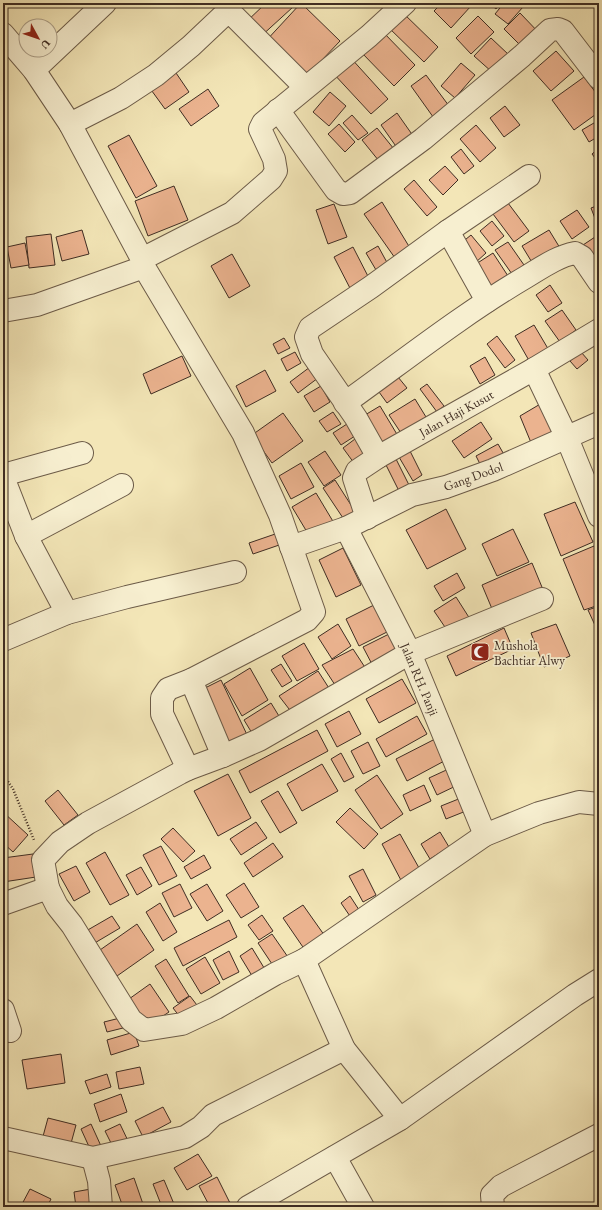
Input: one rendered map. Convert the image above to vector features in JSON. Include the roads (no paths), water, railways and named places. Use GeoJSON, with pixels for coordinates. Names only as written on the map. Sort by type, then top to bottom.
{"type":"FeatureCollection","features":[{"type":"Feature","properties":{"kind":"street"},"geometry":{"type":"LineString","coordinates":[[34,70],[105,3]]}},
{"type":"Feature","properties":{"kind":"street"},"geometry":{"type":"LineString","coordinates":[[3,311],[37,305],[143,263],[232,213],[271,179],[276,171],[274,159],[260,129],[263,123],[369,36],[405,3]]}},
{"type":"Feature","properties":{"kind":"street"},"geometry":{"type":"LineString","coordinates":[[70,124],[121,98],[156,75],[191,46],[227,12],[230,12],[305,88]]}},
{"type":"Feature","properties":{"kind":"street"},"geometry":{"type":"LineString","coordinates":[[278,110],[336,190],[343,194],[350,193],[423,139],[522,56],[550,30],[558,29],[563,32],[599,78]]}},
{"type":"Feature","properties":{"kind":"street"},"geometry":{"type":"LineString","coordinates":[[3,34],[34,70],[70,124],[143,263],[243,433],[280,515],[314,612],[307,620],[191,680],[168,689],[162,698],[162,714],[188,769]]}},
{"type":"Feature","properties":{"kind":"street"},"geometry":{"type":"LineString","coordinates":[[378,457],[356,418],[312,354],[306,337],[310,328],[529,176]]}},
{"type":"Feature","properties":{"kind":"street"},"geometry":{"type":"LineString","coordinates":[[448,231],[487,301]]}},
{"type":"Feature","properties":{"kind":"street"},"geometry":{"type":"LineString","coordinates":[[345,403],[487,301],[555,260],[575,253],[582,258],[599,282]]}},
{"type":"Feature","properties":{"kind":"street","name":"Jalan Haji Kusut"},"geometry":{"type":"LineString","coordinates":[[367,518],[354,478],[357,471],[378,457],[534,369],[599,330]]}},
{"type":"Feature","properties":{"kind":"street"},"geometry":{"type":"LineString","coordinates":[[534,369],[567,438],[599,516]]}},
{"type":"Feature","properties":{"kind":"street","name":"Gang Dodol"},"geometry":{"type":"LineString","coordinates":[[291,547],[346,528],[412,496],[446,487],[493,470],[599,423]]}},
{"type":"Feature","properties":{"kind":"street"},"geometry":{"type":"LineString","coordinates":[[66,613],[26,536],[3,476],[82,453]]}},
{"type":"Feature","properties":{"kind":"street"},"geometry":{"type":"LineString","coordinates":[[26,536],[122,485]]}},
{"type":"Feature","properties":{"kind":"street","name":"Jalan RH. Panji"},"geometry":{"type":"LineString","coordinates":[[346,528],[410,653],[485,834]]}},
{"type":"Feature","properties":{"kind":"street"},"geometry":{"type":"LineString","coordinates":[[3,640],[66,613],[235,572]]}},
{"type":"Feature","properties":{"kind":"street"},"geometry":{"type":"LineString","coordinates":[[542,599],[410,653],[259,740],[188,769],[88,823],[60,842],[43,860],[48,888],[57,906],[72,925],[131,1020],[144,1030],[182,1024],[216,1008],[275,974],[304,960],[485,834],[538,813],[578,802],[599,804]]}},
{"type":"Feature","properties":{"kind":"street"},"geometry":{"type":"LineString","coordinates":[[191,680],[223,756]]}},
{"type":"Feature","properties":{"kind":"street"},"geometry":{"type":"LineString","coordinates":[[3,904],[48,888]]}},
{"type":"Feature","properties":{"kind":"street"},"geometry":{"type":"LineString","coordinates":[[304,960],[344,1049],[400,1119]]}},
{"type":"Feature","properties":{"kind":"street"},"geometry":{"type":"LineString","coordinates":[[248,1207],[273,1201],[335,1157],[400,1119],[569,999],[599,980]]}},
{"type":"Feature","properties":{"kind":"street"},"geometry":{"type":"LineString","coordinates":[[3,1010],[10,1031]]}},
{"type":"Feature","properties":{"kind":"street"},"geometry":{"type":"LineString","coordinates":[[3,1138],[93,1158],[185,1138],[213,1116],[344,1049]]}},
{"type":"Feature","properties":{"kind":"street"},"geometry":{"type":"LineString","coordinates":[[493,1207],[492,1195],[501,1186],[599,1135]]}},
{"type":"Feature","properties":{"kind":"street"},"geometry":{"type":"LineString","coordinates":[[335,1157],[363,1207]]}},
{"type":"Feature","properties":{"kind":"street"},"geometry":{"type":"LineString","coordinates":[[93,1158],[99,1181],[101,1207]]}},
{"type":"Feature","properties":{"kind":"place","name":"Mushola Bachtiar Alwy"},"geometry":{"type":"Point","coordinates":[480,652]}}]}
